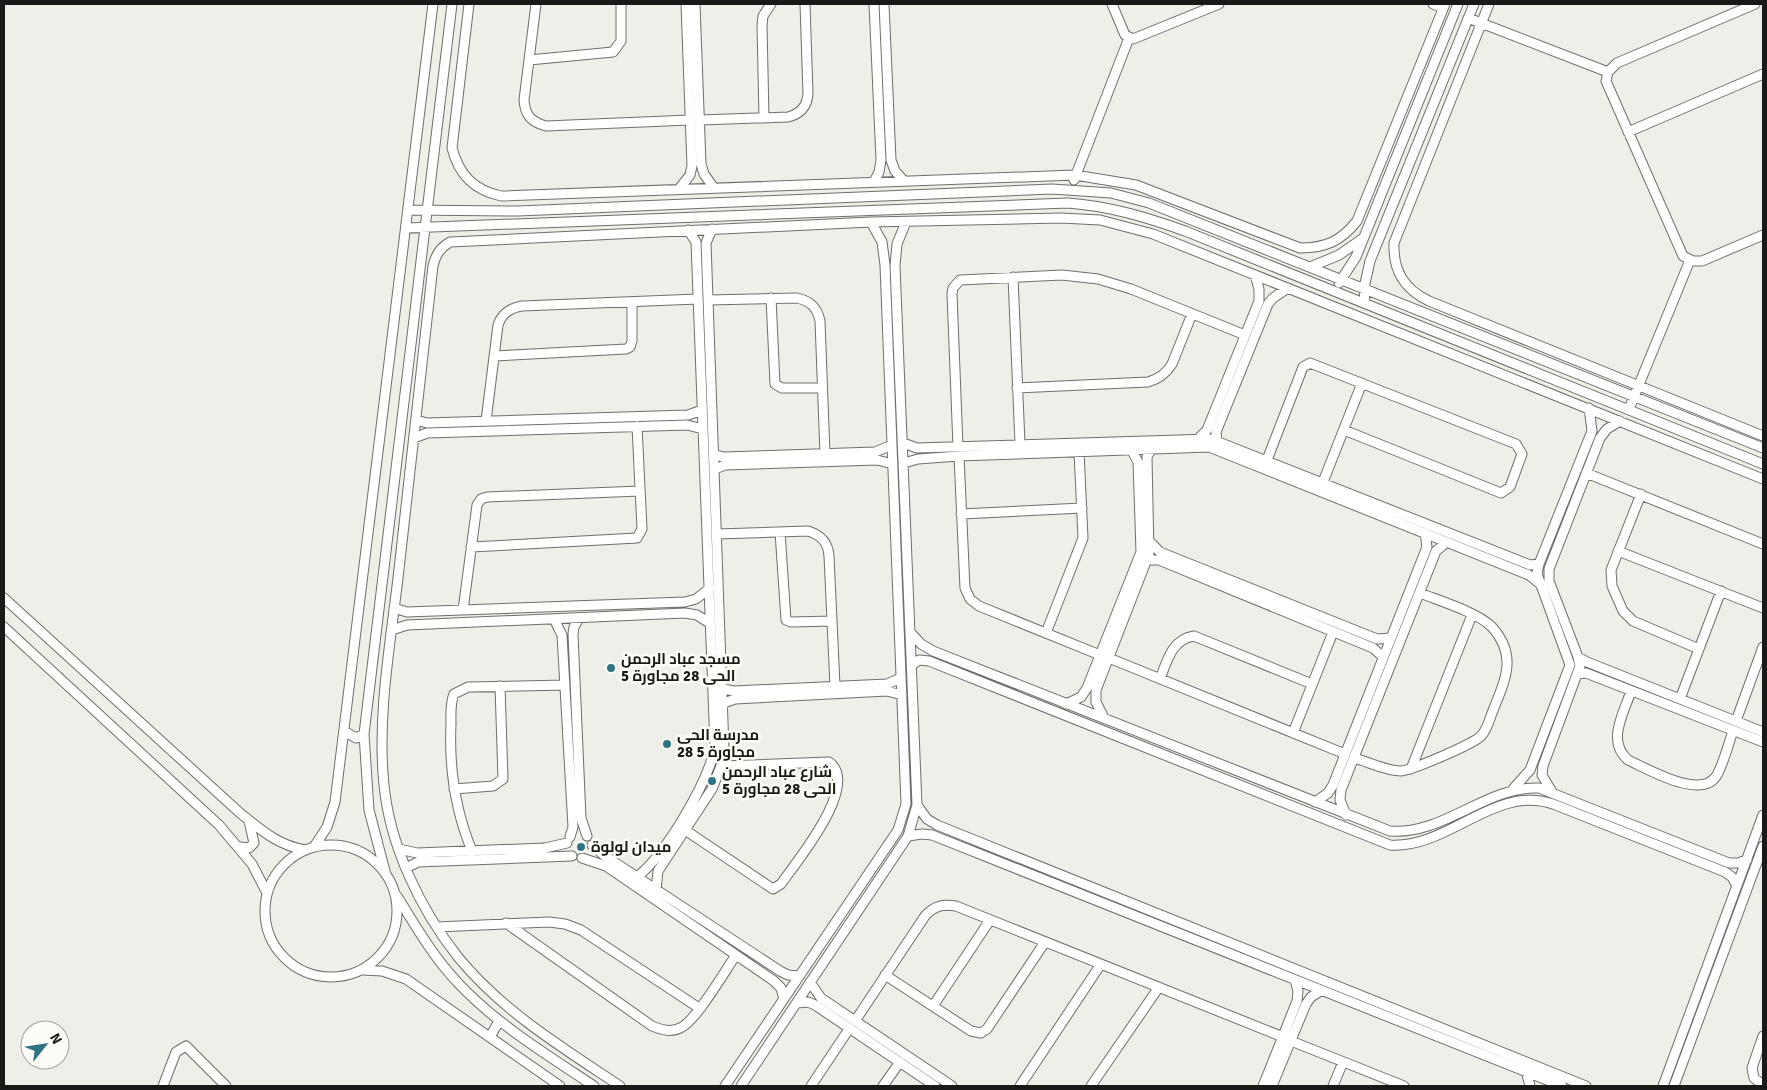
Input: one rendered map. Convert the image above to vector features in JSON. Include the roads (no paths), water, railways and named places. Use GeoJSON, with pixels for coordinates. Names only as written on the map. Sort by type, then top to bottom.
{"type":"FeatureCollection","features":[{"type":"Feature","properties":{"kind":"street"},"geometry":{"type":"LineString","coordinates":[[394,891],[397,909],[393,936],[384,952],[363,970],[346,976],[328,978],[310,974],[293,966],[280,953],[270,938],[265,911],[267,893],[279,870],[291,858],[310,848],[332,814],[407,228],[433,4]]}},
{"type":"Feature","properties":{"kind":"street"},"geometry":{"type":"LineString","coordinates":[[452,4],[364,734],[369,810],[386,874],[394,891],[438,960],[458,983],[500,1021],[592,1085],[600,1073]]}},
{"type":"Feature","properties":{"kind":"street"},"geometry":{"type":"LineString","coordinates":[[469,4],[452,148],[456,162],[463,175],[474,186],[487,193],[501,196],[1075,175],[1136,185],[1300,248],[1325,246],[1347,234],[1357,221],[1442,9]]}},
{"type":"Feature","properties":{"kind":"street"},"geometry":{"type":"LineString","coordinates":[[536,4],[525,109],[529,118],[536,123],[546,126],[764,118],[794,115],[800,112],[807,101],[805,4]]}},
{"type":"Feature","properties":{"kind":"street"},"geometry":{"type":"LineString","coordinates":[[529,60],[613,52],[621,41],[621,4]]}},
{"type":"Feature","properties":{"kind":"street"},"geometry":{"type":"LineString","coordinates":[[686,4],[695,120],[702,169],[714,188]]}},
{"type":"Feature","properties":{"kind":"street"},"geometry":{"type":"LineString","coordinates":[[679,189],[692,170],[695,120],[695,4]]}},
{"type":"Feature","properties":{"kind":"street"},"geometry":{"type":"LineString","coordinates":[[764,118],[762,25],[763,16],[771,4]]}},
{"type":"Feature","properties":{"kind":"street"},"geometry":{"type":"LineString","coordinates":[[874,4],[880,160],[879,172],[874,182]]}},
{"type":"Feature","properties":{"kind":"street"},"geometry":{"type":"LineString","coordinates":[[884,4],[890,160],[895,171],[903,180]]}},
{"type":"Feature","properties":{"kind":"street"},"geometry":{"type":"LineString","coordinates":[[1112,4],[1125,35],[1129,38],[1136,38],[1219,4]]}},
{"type":"Feature","properties":{"kind":"street"},"geometry":{"type":"LineString","coordinates":[[1433,4],[1442,9],[1452,21]]}},
{"type":"Feature","properties":{"kind":"street"},"geometry":{"type":"LineString","coordinates":[[1332,290],[1342,279],[1356,257],[1458,4]]}},
{"type":"Feature","properties":{"kind":"street"},"geometry":{"type":"LineString","coordinates":[[1365,303],[1364,288],[1370,261],[1474,4]]}},
{"type":"Feature","properties":{"kind":"street"},"geometry":{"type":"LineString","coordinates":[[1489,4],[1394,243],[1393,255],[1401,279],[1408,288],[1429,301],[1763,436]]}},
{"type":"Feature","properties":{"kind":"street"},"geometry":{"type":"LineString","coordinates":[[1755,4],[1617,63],[1608,72],[1606,81],[1678,249],[1690,260],[1702,261],[1763,235]]}},
{"type":"Feature","properties":{"kind":"street"},"geometry":{"type":"LineString","coordinates":[[1468,18],[1608,72]]}},
{"type":"Feature","properties":{"kind":"street"},"geometry":{"type":"LineString","coordinates":[[1068,203],[1075,175],[1129,38]]}},
{"type":"Feature","properties":{"kind":"street"},"geometry":{"type":"LineString","coordinates":[[1628,132],[1763,74]]}},
{"type":"Feature","properties":{"kind":"street"},"geometry":{"type":"LineString","coordinates":[[890,181],[890,195]]}},
{"type":"Feature","properties":{"kind":"street"},"geometry":{"type":"LineString","coordinates":[[1372,183],[1384,187]]}},
{"type":"Feature","properties":{"kind":"street"},"geometry":{"type":"LineString","coordinates":[[408,210],[518,211],[1072,189],[1111,193],[1149,203],[1763,448]]}},
{"type":"Feature","properties":{"kind":"street"},"geometry":{"type":"LineString","coordinates":[[1398,192],[1412,198]]}},
{"type":"Feature","properties":{"kind":"street"},"geometry":{"type":"LineString","coordinates":[[407,228],[1068,203],[1110,207],[1151,218],[1763,464]]}},
{"type":"Feature","properties":{"kind":"street"},"geometry":{"type":"LineString","coordinates":[[518,211],[516,218],[520,225]]}},
{"type":"Feature","properties":{"kind":"street"},"geometry":{"type":"LineString","coordinates":[[620,1086],[513,1011],[483,984],[459,957],[437,927],[406,868],[399,849],[384,786],[381,741],[394,608],[433,266],[436,256],[450,242],[460,240],[871,222],[1061,218],[1100,220],[1140,229],[1763,479]]}},
{"type":"Feature","properties":{"kind":"street"},"geometry":{"type":"LineString","coordinates":[[725,1086],[898,830],[905,813],[896,527],[884,250],[878,232],[871,222]]}},
{"type":"Feature","properties":{"kind":"street"},"geometry":{"type":"LineString","coordinates":[[741,1086],[908,836],[917,805],[895,266],[897,244],[906,222]]}},
{"type":"Feature","properties":{"kind":"street"},"geometry":{"type":"LineString","coordinates":[[656,890],[658,871],[712,789],[721,766],[725,734],[706,240],[712,229]]}},
{"type":"Feature","properties":{"kind":"street"},"geometry":{"type":"LineString","coordinates":[[637,877],[650,867],[698,792],[712,760],[715,733],[696,242],[688,230]]}},
{"type":"Feature","properties":{"kind":"street"},"geometry":{"type":"LineString","coordinates":[[1310,267],[1339,256],[1364,237]]}},
{"type":"Feature","properties":{"kind":"street"},"geometry":{"type":"LineString","coordinates":[[1356,257],[1363,261],[1370,261]]}},
{"type":"Feature","properties":{"kind":"street"},"geometry":{"type":"LineString","coordinates":[[1629,409],[1690,260]]}},
{"type":"Feature","properties":{"kind":"street"},"geometry":{"type":"LineString","coordinates":[[1245,335],[1114,283],[1098,279],[1066,275],[1013,276],[966,278],[956,283],[953,288],[958,452],[965,588],[970,599],[979,606],[1046,634],[1350,756],[1391,770],[1411,769],[1476,740],[1486,728],[1506,676],[1508,661],[1506,653],[1494,629],[1483,620],[1420,593]]}},
{"type":"Feature","properties":{"kind":"street"},"geometry":{"type":"LineString","coordinates":[[1200,437],[1207,430],[1260,297],[1255,275]]}},
{"type":"Feature","properties":{"kind":"street"},"geometry":{"type":"LineString","coordinates":[[1013,276],[1020,444]]}},
{"type":"Feature","properties":{"kind":"street"},"geometry":{"type":"LineString","coordinates":[[1217,440],[1216,432],[1268,304],[1273,298],[1288,288]]}},
{"type":"Feature","properties":{"kind":"street"},"geometry":{"type":"LineString","coordinates":[[771,298],[775,384],[782,388],[822,388]]}},
{"type":"Feature","properties":{"kind":"street"},"geometry":{"type":"LineString","coordinates":[[708,300],[797,298],[806,300],[815,308],[820,321],[825,454]]}},
{"type":"Feature","properties":{"kind":"street"},"geometry":{"type":"LineString","coordinates":[[486,421],[498,325],[500,318],[510,309],[522,306],[698,299]]}},
{"type":"Feature","properties":{"kind":"street"},"geometry":{"type":"LineString","coordinates":[[494,356],[626,349],[630,347],[632,341],[632,302]]}},
{"type":"Feature","properties":{"kind":"street"},"geometry":{"type":"LineString","coordinates":[[1017,388],[1148,382],[1156,380],[1172,364],[1192,314]]}},
{"type":"Feature","properties":{"kind":"street"},"geometry":{"type":"LineString","coordinates":[[1267,460],[1305,365],[1313,363],[1519,446],[1522,454],[1510,487],[1505,492],[1497,492],[1344,430]]}},
{"type":"Feature","properties":{"kind":"street"},"geometry":{"type":"LineString","coordinates":[[1323,482],[1362,383]]}},
{"type":"Feature","properties":{"kind":"street"},"geometry":{"type":"LineString","coordinates":[[1512,790],[1530,770],[1570,665],[1569,656],[1537,574],[1539,564],[1592,431],[1589,408]]}},
{"type":"Feature","properties":{"kind":"street"},"geometry":{"type":"LineString","coordinates":[[416,420],[427,423],[688,415],[702,410]]}},
{"type":"Feature","properties":{"kind":"street"},"geometry":{"type":"LineString","coordinates":[[1552,792],[1542,775],[1543,766],[1578,674],[1578,657],[1548,573],[1602,434],[1620,421]]}},
{"type":"Feature","properties":{"kind":"street"},"geometry":{"type":"LineString","coordinates":[[414,438],[427,433],[637,426],[692,425],[703,429]]}},
{"type":"Feature","properties":{"kind":"street"},"geometry":{"type":"LineString","coordinates":[[471,547],[634,540],[640,536],[642,529],[637,426]]}},
{"type":"Feature","properties":{"kind":"street"},"geometry":{"type":"LineString","coordinates":[[904,463],[958,452],[1020,444],[1200,437],[1217,440],[1267,460],[1295,476],[1323,482],[1530,564],[1539,564]]}},
{"type":"Feature","properties":{"kind":"street"},"geometry":{"type":"LineString","coordinates":[[903,443],[912,448],[958,452],[1209,447],[1295,476],[1426,534],[1529,575],[1539,583]]}},
{"type":"Feature","properties":{"kind":"street"},"geometry":{"type":"LineString","coordinates":[[714,455],[724,457],[875,452],[892,445]]}},
{"type":"Feature","properties":{"kind":"street"},"geometry":{"type":"LineString","coordinates":[[923,448],[924,458]]}},
{"type":"Feature","properties":{"kind":"street"},"geometry":{"type":"LineString","coordinates":[[1066,704],[1076,701],[1085,693],[1105,657],[1148,560],[1150,542],[1147,457],[1152,448]]}},
{"type":"Feature","properties":{"kind":"street"},"geometry":{"type":"LineString","coordinates":[[1104,719],[1097,707],[1095,696],[1105,657],[1141,548],[1138,462],[1131,449]]}},
{"type":"Feature","properties":{"kind":"street"},"geometry":{"type":"LineString","coordinates":[[1046,634],[1082,542],[1079,451]]}},
{"type":"Feature","properties":{"kind":"street"},"geometry":{"type":"LineString","coordinates":[[715,469],[724,465],[877,460],[893,464]]}},
{"type":"Feature","properties":{"kind":"street"},"geometry":{"type":"LineString","coordinates":[[1586,473],[1763,544]]}},
{"type":"Feature","properties":{"kind":"street"},"geometry":{"type":"LineString","coordinates":[[463,610],[477,505],[484,498],[640,490]]}},
{"type":"Feature","properties":{"kind":"street"},"geometry":{"type":"LineString","coordinates":[[1641,494],[1610,576],[1623,611],[1633,621],[1699,649]]}},
{"type":"Feature","properties":{"kind":"street"},"geometry":{"type":"LineString","coordinates":[[961,514],[1082,508]]}},
{"type":"Feature","properties":{"kind":"street"},"geometry":{"type":"LineString","coordinates":[[896,527],[906,526]]}},
{"type":"Feature","properties":{"kind":"street"},"geometry":{"type":"LineString","coordinates":[[717,534],[808,531],[815,533],[825,542],[829,556],[835,686]]}},
{"type":"Feature","properties":{"kind":"street"},"geometry":{"type":"LineString","coordinates":[[780,532],[784,617],[791,622],[832,621]]}},
{"type":"Feature","properties":{"kind":"street"},"geometry":{"type":"LineString","coordinates":[[1346,815],[1340,794],[1350,756],[1383,657],[1427,547],[1426,534]]}},
{"type":"Feature","properties":{"kind":"street"},"geometry":{"type":"LineString","coordinates":[[1150,542],[1160,552],[1380,640],[1391,638]]}},
{"type":"Feature","properties":{"kind":"street"},"geometry":{"type":"LineString","coordinates":[[1315,802],[1331,789],[1350,756],[1438,548],[1447,542]]}},
{"type":"Feature","properties":{"kind":"street"},"geometry":{"type":"LineString","coordinates":[[1618,551],[1763,608]]}},
{"type":"Feature","properties":{"kind":"street"},"geometry":{"type":"LineString","coordinates":[[1148,560],[1159,560],[1376,650],[1383,657]]}},
{"type":"Feature","properties":{"kind":"street"},"geometry":{"type":"LineString","coordinates":[[394,608],[407,612],[685,602],[696,599],[710,588]]}},
{"type":"Feature","properties":{"kind":"street"},"geometry":{"type":"LineString","coordinates":[[1680,699],[1721,591]]}},
{"type":"Feature","properties":{"kind":"street"},"geometry":{"type":"LineString","coordinates":[[4,598],[248,820],[290,848],[341,846],[359,851],[374,861],[386,874]]}},
{"type":"Feature","properties":{"kind":"street"},"geometry":{"type":"LineString","coordinates":[[392,630],[407,624],[685,613],[697,616],[711,624]]}},
{"type":"Feature","properties":{"kind":"street"},"geometry":{"type":"LineString","coordinates":[[1411,769],[1472,615]]}},
{"type":"Feature","properties":{"kind":"street"},"geometry":{"type":"LineString","coordinates":[[554,618],[562,635],[573,827],[568,850],[572,856]]}},
{"type":"Feature","properties":{"kind":"street"},"geometry":{"type":"LineString","coordinates":[[579,618],[573,634],[581,818],[592,845],[605,856],[780,971],[788,976],[799,976]]}},
{"type":"Feature","properties":{"kind":"street"},"geometry":{"type":"LineString","coordinates":[[4,627],[207,812],[240,847],[267,893]]}},
{"type":"Feature","properties":{"kind":"street"},"geometry":{"type":"LineString","coordinates":[[910,632],[921,644],[933,651],[1380,828],[1401,832],[1421,828],[1512,790],[1525,788],[1552,792],[1729,863],[1747,860]]}},
{"type":"Feature","properties":{"kind":"street"},"geometry":{"type":"LineString","coordinates":[[1293,733],[1333,632]]}},
{"type":"Feature","properties":{"kind":"street"},"geometry":{"type":"LineString","coordinates":[[1160,679],[1174,645],[1183,638],[1194,636],[1312,684]]}},
{"type":"Feature","properties":{"kind":"street"},"geometry":{"type":"LineString","coordinates":[[1736,721],[1763,647]]}},
{"type":"Feature","properties":{"kind":"street"},"geometry":{"type":"LineString","coordinates":[[1578,657],[1763,732]]}},
{"type":"Feature","properties":{"kind":"street"},"geometry":{"type":"LineString","coordinates":[[912,665],[919,660],[929,661],[1390,845],[1413,844],[1518,800],[1542,800],[1725,872],[1732,877],[1737,886]]}},
{"type":"Feature","properties":{"kind":"street"},"geometry":{"type":"LineString","coordinates":[[1578,674],[1586,673],[1763,742]]}},
{"type":"Feature","properties":{"kind":"street"},"geometry":{"type":"LineString","coordinates":[[723,689],[734,691],[887,684],[901,678]]}},
{"type":"Feature","properties":{"kind":"street"},"geometry":{"type":"LineString","coordinates":[[472,851],[464,831],[454,790],[450,732],[452,698],[462,688],[565,685]]}},
{"type":"Feature","properties":{"kind":"street"},"geometry":{"type":"LineString","coordinates":[[454,790],[493,786],[503,779],[500,686]]}},
{"type":"Feature","properties":{"kind":"street"},"geometry":{"type":"LineString","coordinates":[[1631,690],[1617,733],[1617,748],[1628,760],[1692,786],[1706,784],[1717,774],[1733,730]]}},
{"type":"Feature","properties":{"kind":"street"},"geometry":{"type":"LineString","coordinates":[[724,703],[735,699],[887,692],[902,695]]}},
{"type":"Feature","properties":{"kind":"street"},"geometry":{"type":"LineString","coordinates":[[344,731],[356,738],[364,734]]}},
{"type":"Feature","properties":{"kind":"street"},"geometry":{"type":"LineString","coordinates":[[685,830],[773,889],[781,884],[826,818],[833,804],[836,773],[828,762],[721,766]]}},
{"type":"Feature","properties":{"kind":"street"},"geometry":{"type":"LineString","coordinates":[[917,805],[928,819],[936,825],[1155,913],[1420,1024],[1560,1086]]}},
{"type":"Feature","properties":{"kind":"street"},"geometry":{"type":"LineString","coordinates":[[1463,810],[1467,821]]}},
{"type":"Feature","properties":{"kind":"street"},"geometry":{"type":"LineString","coordinates":[[240,847],[249,848],[254,843],[248,820]]}},
{"type":"Feature","properties":{"kind":"street"},"geometry":{"type":"LineString","coordinates":[[1663,1086],[1762,821]]}},
{"type":"Feature","properties":{"kind":"street"},"geometry":{"type":"LineString","coordinates":[[399,849],[414,853],[545,848],[569,840],[580,833],[587,836]]}},
{"type":"Feature","properties":{"kind":"street"},"geometry":{"type":"LineString","coordinates":[[908,836],[932,835],[1295,980],[1586,1086]]}},
{"type":"Feature","properties":{"kind":"street"},"geometry":{"type":"LineString","coordinates":[[582,858],[588,855],[592,845]]}},
{"type":"Feature","properties":{"kind":"street"},"geometry":{"type":"LineString","coordinates":[[1674,1086],[1763,846]]}},
{"type":"Feature","properties":{"kind":"street"},"geometry":{"type":"LineString","coordinates":[[406,868],[418,862],[572,856],[606,866],[778,984],[784,999]]}},
{"type":"Feature","properties":{"kind":"street"},"geometry":{"type":"LineString","coordinates":[[866,878],[876,884]]}},
{"type":"Feature","properties":{"kind":"street"},"geometry":{"type":"LineString","coordinates":[[811,1086],[924,916],[938,906],[956,906],[1404,1086]]}},
{"type":"Feature","properties":{"kind":"street"},"geometry":{"type":"LineString","coordinates":[[1151,922],[1155,913]]}},
{"type":"Feature","properties":{"kind":"street"},"geometry":{"type":"LineString","coordinates":[[933,1006],[990,920]]}},
{"type":"Feature","properties":{"kind":"street"},"geometry":{"type":"LineString","coordinates":[[437,927],[549,922],[573,926],[699,1008]]}},
{"type":"Feature","properties":{"kind":"street"},"geometry":{"type":"LineString","coordinates":[[506,923],[660,1029],[676,1030],[683,1027],[699,1008],[736,955]]}},
{"type":"Feature","properties":{"kind":"street"},"geometry":{"type":"LineString","coordinates":[[885,975],[974,1033],[981,1033],[987,1029],[1045,942]]}},
{"type":"Feature","properties":{"kind":"street"},"geometry":{"type":"LineString","coordinates":[[1020,1086],[1102,964]]}},
{"type":"Feature","properties":{"kind":"street"},"geometry":{"type":"LineString","coordinates":[[363,970],[382,971],[406,979],[560,1086]]}},
{"type":"Feature","properties":{"kind":"street"},"geometry":{"type":"LineString","coordinates":[[1272,1086],[1301,1003],[1295,980]]}},
{"type":"Feature","properties":{"kind":"street"},"geometry":{"type":"LineString","coordinates":[[810,982],[818,1002]]}},
{"type":"Feature","properties":{"kind":"street"},"geometry":{"type":"LineString","coordinates":[[1091,1086],[1158,988]]}},
{"type":"Feature","properties":{"kind":"street"},"geometry":{"type":"LineString","coordinates":[[1301,1003],[1322,990]]}},
{"type":"Feature","properties":{"kind":"street"},"geometry":{"type":"LineString","coordinates":[[797,1003],[818,1002],[952,1086]]}},
{"type":"Feature","properties":{"kind":"street"},"geometry":{"type":"LineString","coordinates":[[490,1037],[500,1021]]}},
{"type":"Feature","properties":{"kind":"street"},"geometry":{"type":"LineString","coordinates":[[852,1025],[935,1086]]}},
{"type":"Feature","properties":{"kind":"street"},"geometry":{"type":"LineString","coordinates":[[1763,1036],[1752,1068],[1754,1078],[1763,1084]]}},
{"type":"Feature","properties":{"kind":"street"},"geometry":{"type":"LineString","coordinates":[[1263,1086],[1287,1039]]}},
{"type":"Feature","properties":{"kind":"street"},"geometry":{"type":"LineString","coordinates":[[163,1086],[176,1052],[186,1046],[226,1086]]}},
{"type":"Feature","properties":{"kind":"street"},"geometry":{"type":"LineString","coordinates":[[883,1086],[900,1062]]}},
{"type":"Feature","properties":{"kind":"street"},"geometry":{"type":"LineString","coordinates":[[1333,1086],[1343,1062]]}},
{"type":"Feature","properties":{"kind":"street"},"geometry":{"type":"LineString","coordinates":[[1526,1072],[1530,1086]]}},
{"type":"Feature","properties":{"kind":"place","name":"مسجد عباد الرحمن الحى 28 مجاورة 5"},"geometry":{"type":"Point","coordinates":[611,668]}},
{"type":"Feature","properties":{"kind":"place","name":"مدرسة الحى 28 مجاورة 5"},"geometry":{"type":"Point","coordinates":[667,744]}},
{"type":"Feature","properties":{"kind":"place","name":"شارع عباد الرحمن الحى 28 مجاورة 5"},"geometry":{"type":"Point","coordinates":[712,781]}},
{"type":"Feature","properties":{"kind":"place","name":"ميدان لولوة"},"geometry":{"type":"Point","coordinates":[581,847]}}]}
